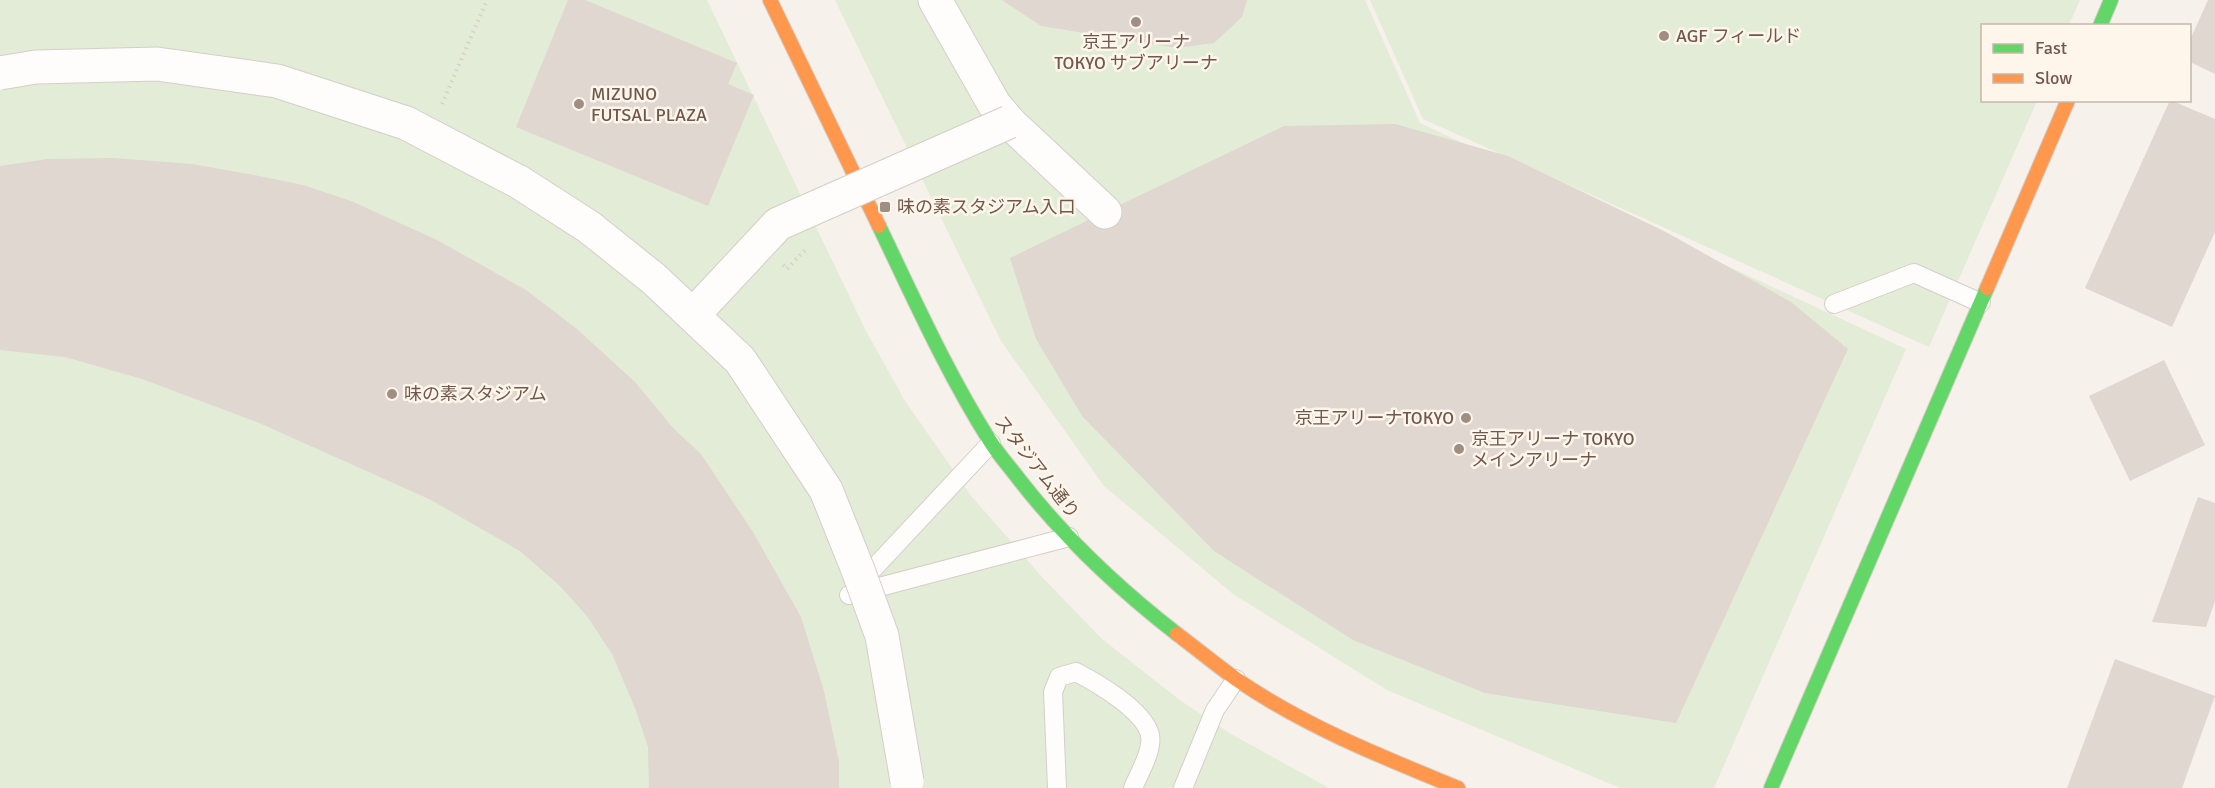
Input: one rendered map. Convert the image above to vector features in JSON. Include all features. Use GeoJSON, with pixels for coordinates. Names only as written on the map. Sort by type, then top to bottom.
{"type":"FeatureCollection","features":[{"type":"Feature","properties":{"kind":"street","name":"スタジアム通り"},"geometry":{"type":"LineString","coordinates":[[770,0],[947,366],[990,443],[1033,497],[1069,537],[1144,608],[1236,680],[1294,714],[1363,749],[1458,788]]}},
{"type":"Feature","properties":{"kind":"street"},"geometry":{"type":"LineString","coordinates":[[935,0],[994,104],[1009,122],[1105,212]]}},
{"type":"Feature","properties":{"kind":"street"},"geometry":{"type":"LineString","coordinates":[[2101,24],[2111,0]]}},
{"type":"Feature","properties":{"kind":"street"},"geometry":{"type":"LineString","coordinates":[[0,73],[36,67],[157,64],[277,81],[406,123],[433,126],[589,227],[654,279],[740,360],[825,490],[882,636],[907,781]]}},
{"type":"Feature","properties":{"kind":"street"},"geometry":{"type":"LineString","coordinates":[[1771,788],[2067,102]]}},
{"type":"Feature","properties":{"kind":"street"},"geometry":{"type":"LineString","coordinates":[[693,315],[778,224],[1009,122]]}},
{"type":"Feature","properties":{"kind":"lane"},"geometry":{"type":"LineString","coordinates":[[1834,304],[1914,273],[1981,303]]}},
{"type":"Feature","properties":{"kind":"lane"},"geometry":{"type":"LineString","coordinates":[[990,443],[849,595],[1069,537]]}},
{"type":"Feature","properties":{"kind":"lane"},"geometry":{"type":"LineString","coordinates":[[1057,788],[1053,692],[1059,677],[1076,672],[1095,682],[1144,721],[1150,736],[1147,756],[1133,788]]}},
{"type":"Feature","properties":{"kind":"lane"},"geometry":{"type":"LineString","coordinates":[[1183,788],[1215,710],[1236,680]]}},
{"type":"Feature","properties":{"kind":"path"},"geometry":{"type":"LineString","coordinates":[[433,126],[487,0]]}},
{"type":"Feature","properties":{"kind":"green space","name":"味の素スタジアム"},"geometry":{"type":"Polygon","coordinates":[[[0,0],[707,0],[866,331],[905,401],[972,497],[1042,577],[1102,639],[1181,701],[1231,734],[1329,788],[0,788],[0,0]]]}},
{"type":"Feature","properties":{"kind":"green space","name":"京王アリーナTOKYO"},"geometry":{"type":"Polygon","coordinates":[[[835,0],[1365,0],[1420,123],[1906,349],[1714,788],[1620,788],[1387,690],[1233,594],[1104,486],[1001,341],[835,0]]]}},
{"type":"Feature","properties":{"kind":"green space"},"geometry":{"type":"Polygon","coordinates":[[[1370,0],[2080,0],[2069,24],[1981,24],[1981,102],[2037,102],[1929,347],[1423,119],[1370,0]]]}},
{"type":"Feature","properties":{"kind":"building"},"geometry":{"type":"Polygon","coordinates":[[[568,0],[585,0],[737,63],[728,84],[754,95],[708,206],[516,127],[568,0]]]}},
{"type":"Feature","properties":{"kind":"building","name":"京王アリーナ TOKYO サブアリーナ"},"geometry":{"type":"Polygon","coordinates":[[[1002,0],[1247,0],[1242,17],[1214,43],[1177,48],[1041,26],[1002,0]]]}},
{"type":"Feature","properties":{"kind":"building"},"geometry":{"type":"Polygon","coordinates":[[[2208,0],[2215,0],[2215,74],[2191,62],[2191,38],[2208,0]]]}},
{"type":"Feature","properties":{"kind":"building"},"geometry":{"type":"Polygon","coordinates":[[[2169,102],[2175,102],[2215,119],[2215,232],[2172,327],[2085,288],[2169,102]]]}},
{"type":"Feature","properties":{"kind":"building","name":"京王アリーナTOKYO"},"geometry":{"type":"Polygon","coordinates":[[[1395,124],[1508,156],[1664,231],[1791,302],[1848,349],[1676,723],[1485,693],[1353,640],[1214,551],[1082,416],[1036,339],[1010,258],[1284,126],[1395,124]]]}},
{"type":"Feature","properties":{"kind":"building"},"geometry":{"type":"Polygon","coordinates":[[[113,158],[192,164],[254,175],[303,185],[351,201],[437,240],[526,290],[577,329],[635,382],[673,428],[701,454],[753,532],[801,617],[824,691],[839,762],[839,788],[649,788],[648,747],[635,708],[612,654],[587,616],[560,586],[520,551],[429,499],[257,422],[142,379],[65,357],[0,350],[0,166],[48,159],[113,158]]]}},
{"type":"Feature","properties":{"kind":"building"},"geometry":{"type":"Polygon","coordinates":[[[2164,360],[2205,445],[2130,481],[2089,396],[2164,360]]]}},
{"type":"Feature","properties":{"kind":"building"},"geometry":{"type":"Polygon","coordinates":[[[2198,497],[2215,503],[2215,601],[2206,627],[2152,622],[2198,497]]]}},
{"type":"Feature","properties":{"kind":"building"},"geometry":{"type":"Polygon","coordinates":[[[2115,659],[2215,696],[2182,788],[2067,788],[2115,659]]]}},
{"type":"Feature","properties":{"kind":"traffic: fast"},"geometry":{"type":"LineString","coordinates":[[2101,24],[2111,0]]}},
{"type":"Feature","properties":{"kind":"traffic: fast"},"geometry":{"type":"LineString","coordinates":[[879,226],[945,362],[996,451],[1035,500],[1073,541],[1134,599],[1177,634]]}},
{"type":"Feature","properties":{"kind":"traffic: fast"},"geometry":{"type":"LineString","coordinates":[[1771,788],[1987,288]]}},
{"type":"Feature","properties":{"kind":"traffic: slow"},"geometry":{"type":"LineString","coordinates":[[770,0],[879,226]]}},
{"type":"Feature","properties":{"kind":"traffic: slow"},"geometry":{"type":"LineString","coordinates":[[1987,288],[2067,102]]}},
{"type":"Feature","properties":{"kind":"traffic: slow"},"geometry":{"type":"LineString","coordinates":[[1177,634],[1236,679],[1289,712],[1344,740],[1458,788]]}},
{"type":"Feature","properties":{"kind":"place","name":"京王アリーナ TOKYO サブアリーナ"},"geometry":{"type":"Point","coordinates":[1136,22]}},
{"type":"Feature","properties":{"kind":"place","name":"AGF フィールド"},"geometry":{"type":"Point","coordinates":[1664,36]}},
{"type":"Feature","properties":{"kind":"place","name":"MIZUNO FUTSAL PLAZA"},"geometry":{"type":"Point","coordinates":[579,104]}},
{"type":"Feature","properties":{"kind":"place","name":"味の素スタジアム入口"},"geometry":{"type":"Point","coordinates":[885,207]}},
{"type":"Feature","properties":{"kind":"place","name":"味の素スタジアム"},"geometry":{"type":"Point","coordinates":[392,394]}},
{"type":"Feature","properties":{"kind":"place","name":"京王アリーナTOKYO"},"geometry":{"type":"Point","coordinates":[1466,418]}},
{"type":"Feature","properties":{"kind":"place","name":"京王アリーナ TOKYO メインアリーナ"},"geometry":{"type":"Point","coordinates":[1459,449]}}]}
